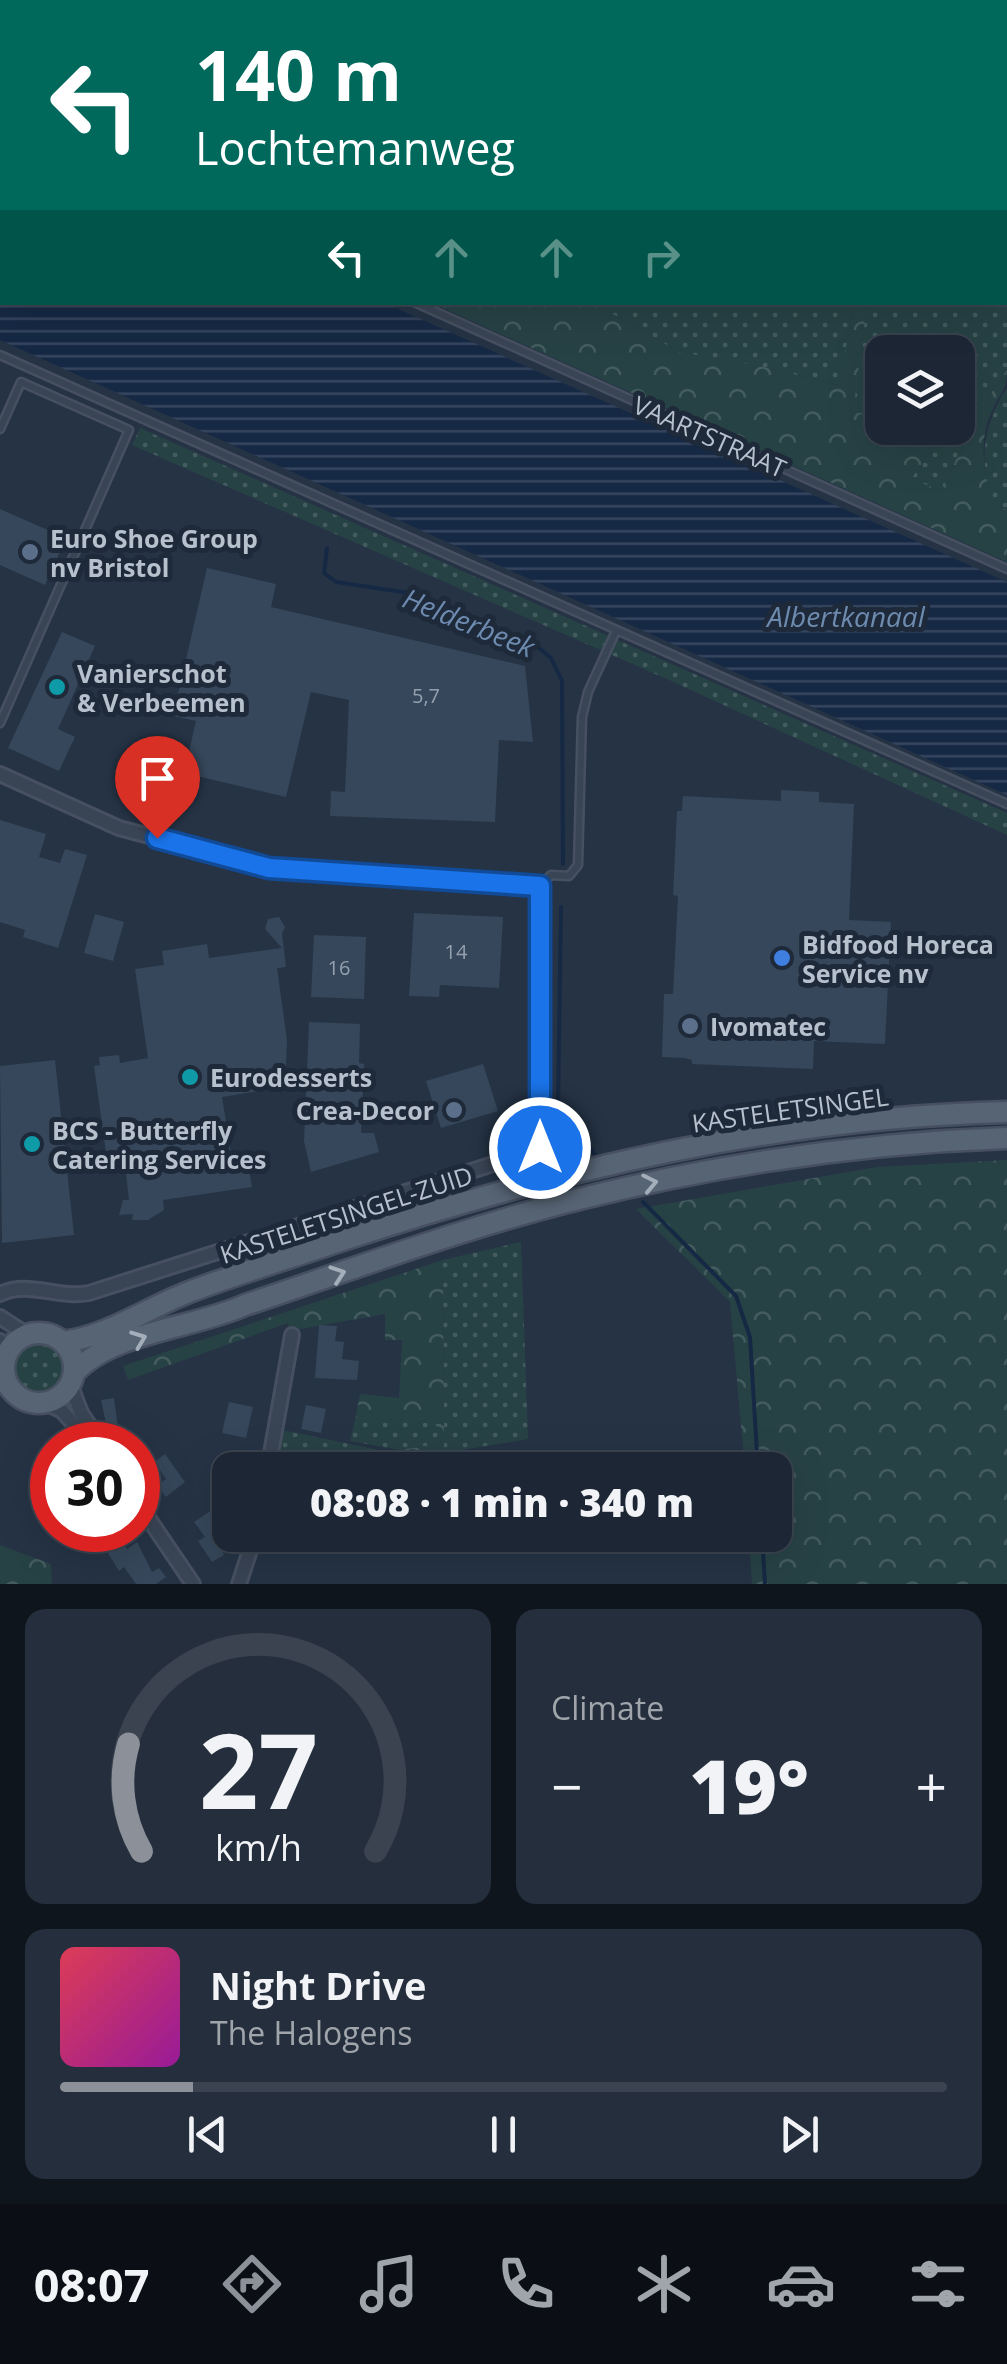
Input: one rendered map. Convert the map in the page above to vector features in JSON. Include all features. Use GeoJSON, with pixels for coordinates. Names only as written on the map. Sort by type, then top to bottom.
{"type":"FeatureCollection","features":[{"type":"Feature","properties":{"kind":"main road","name":"KASTELETSINGEL"},"geometry":{"type":"LineString","coordinates":[[624,1162],[874,1120],[1007,1112]]}},
{"type":"Feature","properties":{"kind":"main road"},"geometry":{"type":"LineString","coordinates":[[72,1379],[74,1360],[63,1342],[51,1335],[26,1334],[2,1357],[7,1395],[46,1402],[72,1379],[88,1358],[151,1334],[211,1320],[471,1229],[578,1199],[724,1167],[872,1146],[1007,1138]]}},
{"type":"Feature","properties":{"kind":"main road","name":"KASTELETSINGEL-ZUID"},"geometry":{"type":"LineString","coordinates":[[63,1342],[92,1336],[187,1292],[416,1216],[494,1192],[624,1162]]}},
{"type":"Feature","properties":{"kind":"street"},"geometry":{"type":"LineString","coordinates":[[0,774],[119,828],[269,868],[540,886],[540,1148],[89,1293],[56,1295],[18,1287],[0,1294]]}},
{"type":"Feature","properties":{"kind":"street"},"geometry":{"type":"LineString","coordinates":[[0,1317],[26,1334]]}},
{"type":"Feature","properties":{"kind":"street"},"geometry":{"type":"LineString","coordinates":[[271,1452],[292,1335]]}},
{"type":"Feature","properties":{"kind":"street"},"geometry":{"type":"LineString","coordinates":[[72,1379],[88,1422]]}},
{"type":"Feature","properties":{"kind":"street"},"geometry":{"type":"LineString","coordinates":[[46,1402],[72,1422]]}},
{"type":"Feature","properties":{"kind":"street"},"geometry":{"type":"LineString","coordinates":[[160,1535],[193,1584]]}},
{"type":"Feature","properties":{"kind":"street"},"geometry":{"type":"LineString","coordinates":[[240,1584],[250,1552]]}},
{"type":"Feature","properties":{"kind":"lane","name":"VAARTSTRAAT"},"geometry":{"type":"LineString","coordinates":[[421,305],[1007,568]]}},
{"type":"Feature","properties":{"kind":"lane"},"geometry":{"type":"LineString","coordinates":[[0,355],[1007,804]]}},
{"type":"Feature","properties":{"kind":"lane"},"geometry":{"type":"LineString","coordinates":[[0,429],[21,382],[128,430],[0,723]]}},
{"type":"Feature","properties":{"kind":"lane"},"geometry":{"type":"LineString","coordinates":[[540,886],[551,876],[569,876],[578,864],[582,717],[588,692],[616,631]]}},
{"type":"Feature","properties":{"kind":"green space"},"geometry":{"type":"Polygon","coordinates":[[[436,305],[597,305],[679,352],[769,368],[839,386],[854,305],[867,305],[853,412],[865,414],[865,445],[935,445],[911,479],[942,491],[963,445],[975,445],[975,417],[1007,370],[1004,388],[987,423],[984,456],[992,499],[1007,511],[1007,562],[436,305]]]}},
{"type":"Feature","properties":{"kind":"green space"},"geometry":{"type":"Polygon","coordinates":[[[597,305],[854,305],[840,386],[679,352],[597,305]]]}},
{"type":"Feature","properties":{"kind":"green space"},"geometry":{"type":"Polygon","coordinates":[[[867,305],[1007,305],[1007,370],[975,417],[975,335],[865,335],[865,414],[852,413],[867,305]]]}},
{"type":"Feature","properties":{"kind":"green space"},"geometry":{"type":"Polygon","coordinates":[[[1007,388],[1007,511],[992,499],[985,455],[988,428],[1007,388]]]}},
{"type":"Feature","properties":{"kind":"green space"},"geometry":{"type":"Polygon","coordinates":[[[140,428],[1007,813],[1007,835],[669,680],[132,445],[140,428]]]}},
{"type":"Feature","properties":{"kind":"green space"},"geometry":{"type":"Polygon","coordinates":[[[935,445],[963,445],[942,491],[911,479],[935,445]]]}},
{"type":"Feature","properties":{"kind":"green space"},"geometry":{"type":"Polygon","coordinates":[[[1007,1160],[1007,1584],[752,1584],[750,1552],[792,1552],[792,1452],[743,1452],[730,1302],[636,1209],[877,1167],[1007,1160]]]}},
{"type":"Feature","properties":{"kind":"green space"},"geometry":{"type":"Polygon","coordinates":[[[521,1242],[528,1439],[444,1452],[443,1260],[521,1242]]]}},
{"type":"Feature","properties":{"kind":"green space"},"geometry":{"type":"Polygon","coordinates":[[[443,1260],[444,1452],[399,1452],[439,1444],[436,1424],[356,1416],[360,1394],[399,1398],[402,1340],[385,1340],[385,1314],[289,1331],[288,1323],[128,1380],[123,1366],[443,1260]]]}},
{"type":"Feature","properties":{"kind":"green space"},"geometry":{"type":"Polygon","coordinates":[[[39,1342],[57,1349],[64,1367],[57,1385],[39,1392],[21,1385],[14,1367],[21,1349],[39,1342]]]}},
{"type":"Feature","properties":{"kind":"green space"},"geometry":{"type":"Polygon","coordinates":[[[356,1416],[437,1424],[439,1444],[400,1450],[350,1441],[356,1416]]]}},
{"type":"Feature","properties":{"kind":"green space"},"geometry":{"type":"Polygon","coordinates":[[[282,1430],[388,1452],[277,1452],[282,1430]]]}},
{"type":"Feature","properties":{"kind":"green space"},"geometry":{"type":"Polygon","coordinates":[[[0,1545],[51,1564],[52,1584],[0,1584],[0,1545]]]}},
{"type":"Feature","properties":{"kind":"water","name":"Albertkanaal"},"geometry":{"type":"Polygon","coordinates":[[[0,305],[389,305],[1007,582],[1007,795],[0,340],[0,305]]]}},
{"type":"Feature","properties":{"kind":"building","name":"Euro Shoe Group nv Bristol"},"geometry":{"type":"Polygon","coordinates":[[[0,509],[66,538],[45,585],[0,565],[0,509]]]}},
{"type":"Feature","properties":{"kind":"building"},"geometry":{"type":"Polygon","coordinates":[[[207,568],[276,584],[271,607],[525,666],[533,742],[499,740],[495,822],[330,816],[331,791],[345,792],[349,700],[311,692],[286,797],[184,773],[196,721],[173,716],[207,568]]]}},
{"type":"Feature","properties":{"kind":"building","name":"Vanierschot & Verbeemen"},"geometry":{"type":"Polygon","coordinates":[[[62,632],[95,646],[58,729],[75,737],[59,771],[8,748],[62,632]]]}},
{"type":"Feature","properties":{"kind":"building","name":"Bidfood Horeca Service nv"},"geometry":{"type":"Polygon","coordinates":[[[781,790],[819,792],[819,802],[854,804],[849,920],[891,922],[885,1044],[814,1041],[813,1069],[692,1064],[692,1060],[685,1058],[662,1057],[664,994],[673,994],[677,811],[682,811],[683,796],[781,801],[781,790]]]}},
{"type":"Feature","properties":{"kind":"building"},"geometry":{"type":"Polygon","coordinates":[[[0,820],[46,834],[39,857],[60,863],[65,849],[87,855],[58,948],[23,937],[25,930],[0,922],[0,820]]]}},
{"type":"Feature","properties":{"kind":"building"},"geometry":{"type":"Polygon","coordinates":[[[414,913],[503,917],[499,988],[440,985],[439,997],[409,996],[414,913]]]}},
{"type":"Feature","properties":{"kind":"building"},"geometry":{"type":"Polygon","coordinates":[[[95,914],[124,922],[113,961],[84,953],[95,914]]]}},
{"type":"Feature","properties":{"kind":"building","name":"Eurodesserts"},"geometry":{"type":"Polygon","coordinates":[[[279,917],[285,927],[282,934],[286,967],[277,968],[287,1040],[285,1087],[222,1097],[233,1165],[248,1163],[252,1187],[163,1200],[164,1210],[148,1220],[132,1220],[133,1214],[119,1215],[123,1200],[129,1200],[125,1165],[108,1167],[94,1066],[100,1065],[99,1057],[119,1055],[120,1063],[148,1058],[135,969],[164,965],[162,951],[207,944],[209,958],[282,948],[265,929],[268,919],[279,917]]]}},
{"type":"Feature","properties":{"kind":"building"},"geometry":{"type":"Polygon","coordinates":[[[314,935],[366,937],[364,999],[311,997],[314,935]]]}},
{"type":"Feature","properties":{"kind":"building"},"geometry":{"type":"Polygon","coordinates":[[[309,1022],[360,1024],[359,1063],[364,1064],[361,1133],[374,1133],[379,1152],[311,1172],[304,1141],[309,1022]]]}},
{"type":"Feature","properties":{"kind":"building","name":"BCS - Butterfly Catering Services"},"geometry":{"type":"Polygon","coordinates":[[[55,1060],[74,1235],[2,1243],[0,1066],[55,1060]]]}},
{"type":"Feature","properties":{"kind":"building"},"geometry":{"type":"Polygon","coordinates":[[[483,1064],[498,1111],[441,1128],[426,1081],[483,1064]]]}},
{"type":"Feature","properties":{"kind":"building"},"geometry":{"type":"Polygon","coordinates":[[[319,1325],[337,1326],[335,1341],[344,1342],[342,1359],[359,1361],[357,1380],[315,1378],[319,1325]]]}},
{"type":"Feature","properties":{"kind":"building"},"geometry":{"type":"Polygon","coordinates":[[[114,1398],[117,1422],[106,1422],[101,1400],[114,1398]]]}},
{"type":"Feature","properties":{"kind":"building"},"geometry":{"type":"Polygon","coordinates":[[[229,1402],[253,1407],[246,1438],[222,1433],[229,1402]]]}},
{"type":"Feature","properties":{"kind":"building"},"geometry":{"type":"Polygon","coordinates":[[[306,1405],[326,1409],[321,1433],[301,1429],[306,1405]]]}},
{"type":"Feature","properties":{"kind":"building"},"geometry":{"type":"Polygon","coordinates":[[[165,1454],[185,1482],[166,1497],[160,1489],[160,1483],[166,1479],[160,1470],[160,1458],[165,1454]]]}},
{"type":"Feature","properties":{"kind":"building"},"geometry":{"type":"Polygon","coordinates":[[[212,1510],[212,1552],[224,1555],[212,1562],[198,1541],[205,1537],[194,1522],[212,1510]]]}},
{"type":"Feature","properties":{"kind":"building"},"geometry":{"type":"Polygon","coordinates":[[[107,1552],[142,1552],[152,1572],[159,1568],[166,1577],[156,1584],[136,1584],[124,1567],[119,1571],[107,1552]]]}},
{"type":"Feature","properties":{"kind":"waterway","name":"Helderbeek"},"geometry":{"type":"LineString","coordinates":[[327,548],[324,573],[336,582],[409,593],[538,647],[551,658],[562,681],[563,864]]}},
{"type":"Feature","properties":{"kind":"waterway","name":"Helderbeek"},"geometry":{"type":"LineString","coordinates":[[561,907],[558,1106],[596,1156]]}},
{"type":"Feature","properties":{"kind":"waterway","name":"Helderbeek"},"geometry":{"type":"LineString","coordinates":[[643,1202],[736,1296],[750,1337],[757,1452]]}},
{"type":"Feature","properties":{"kind":"waterway","name":"Helderbeek"},"geometry":{"type":"LineString","coordinates":[[763,1552],[765,1584]]}},
{"type":"Feature","properties":{"kind":"place","name":"Euro Shoe Group nv Bristol"},"geometry":{"type":"Point","coordinates":[30,552]}},
{"type":"Feature","properties":{"kind":"place","name":"Vanierschot & Verbeemen"},"geometry":{"type":"Point","coordinates":[57,687]}},
{"type":"Feature","properties":{"kind":"place","name":"Bidfood Horeca Service nv"},"geometry":{"type":"Point","coordinates":[782,958]}},
{"type":"Feature","properties":{"kind":"place","name":"Ivomatec"},"geometry":{"type":"Point","coordinates":[690,1026]}},
{"type":"Feature","properties":{"kind":"place","name":"Eurodesserts"},"geometry":{"type":"Point","coordinates":[190,1077]}},
{"type":"Feature","properties":{"kind":"place","name":"Crea-Decor"},"geometry":{"type":"Point","coordinates":[454,1110]}},
{"type":"Feature","properties":{"kind":"place","name":"BCS - Butterfly Catering Services"},"geometry":{"type":"Point","coordinates":[32,1144]}},
{"type":"Feature","properties":{"kind":"route"},"geometry":{"type":"LineString","coordinates":[[157,838],[269,868],[540,886],[540,1148]]}}]}
